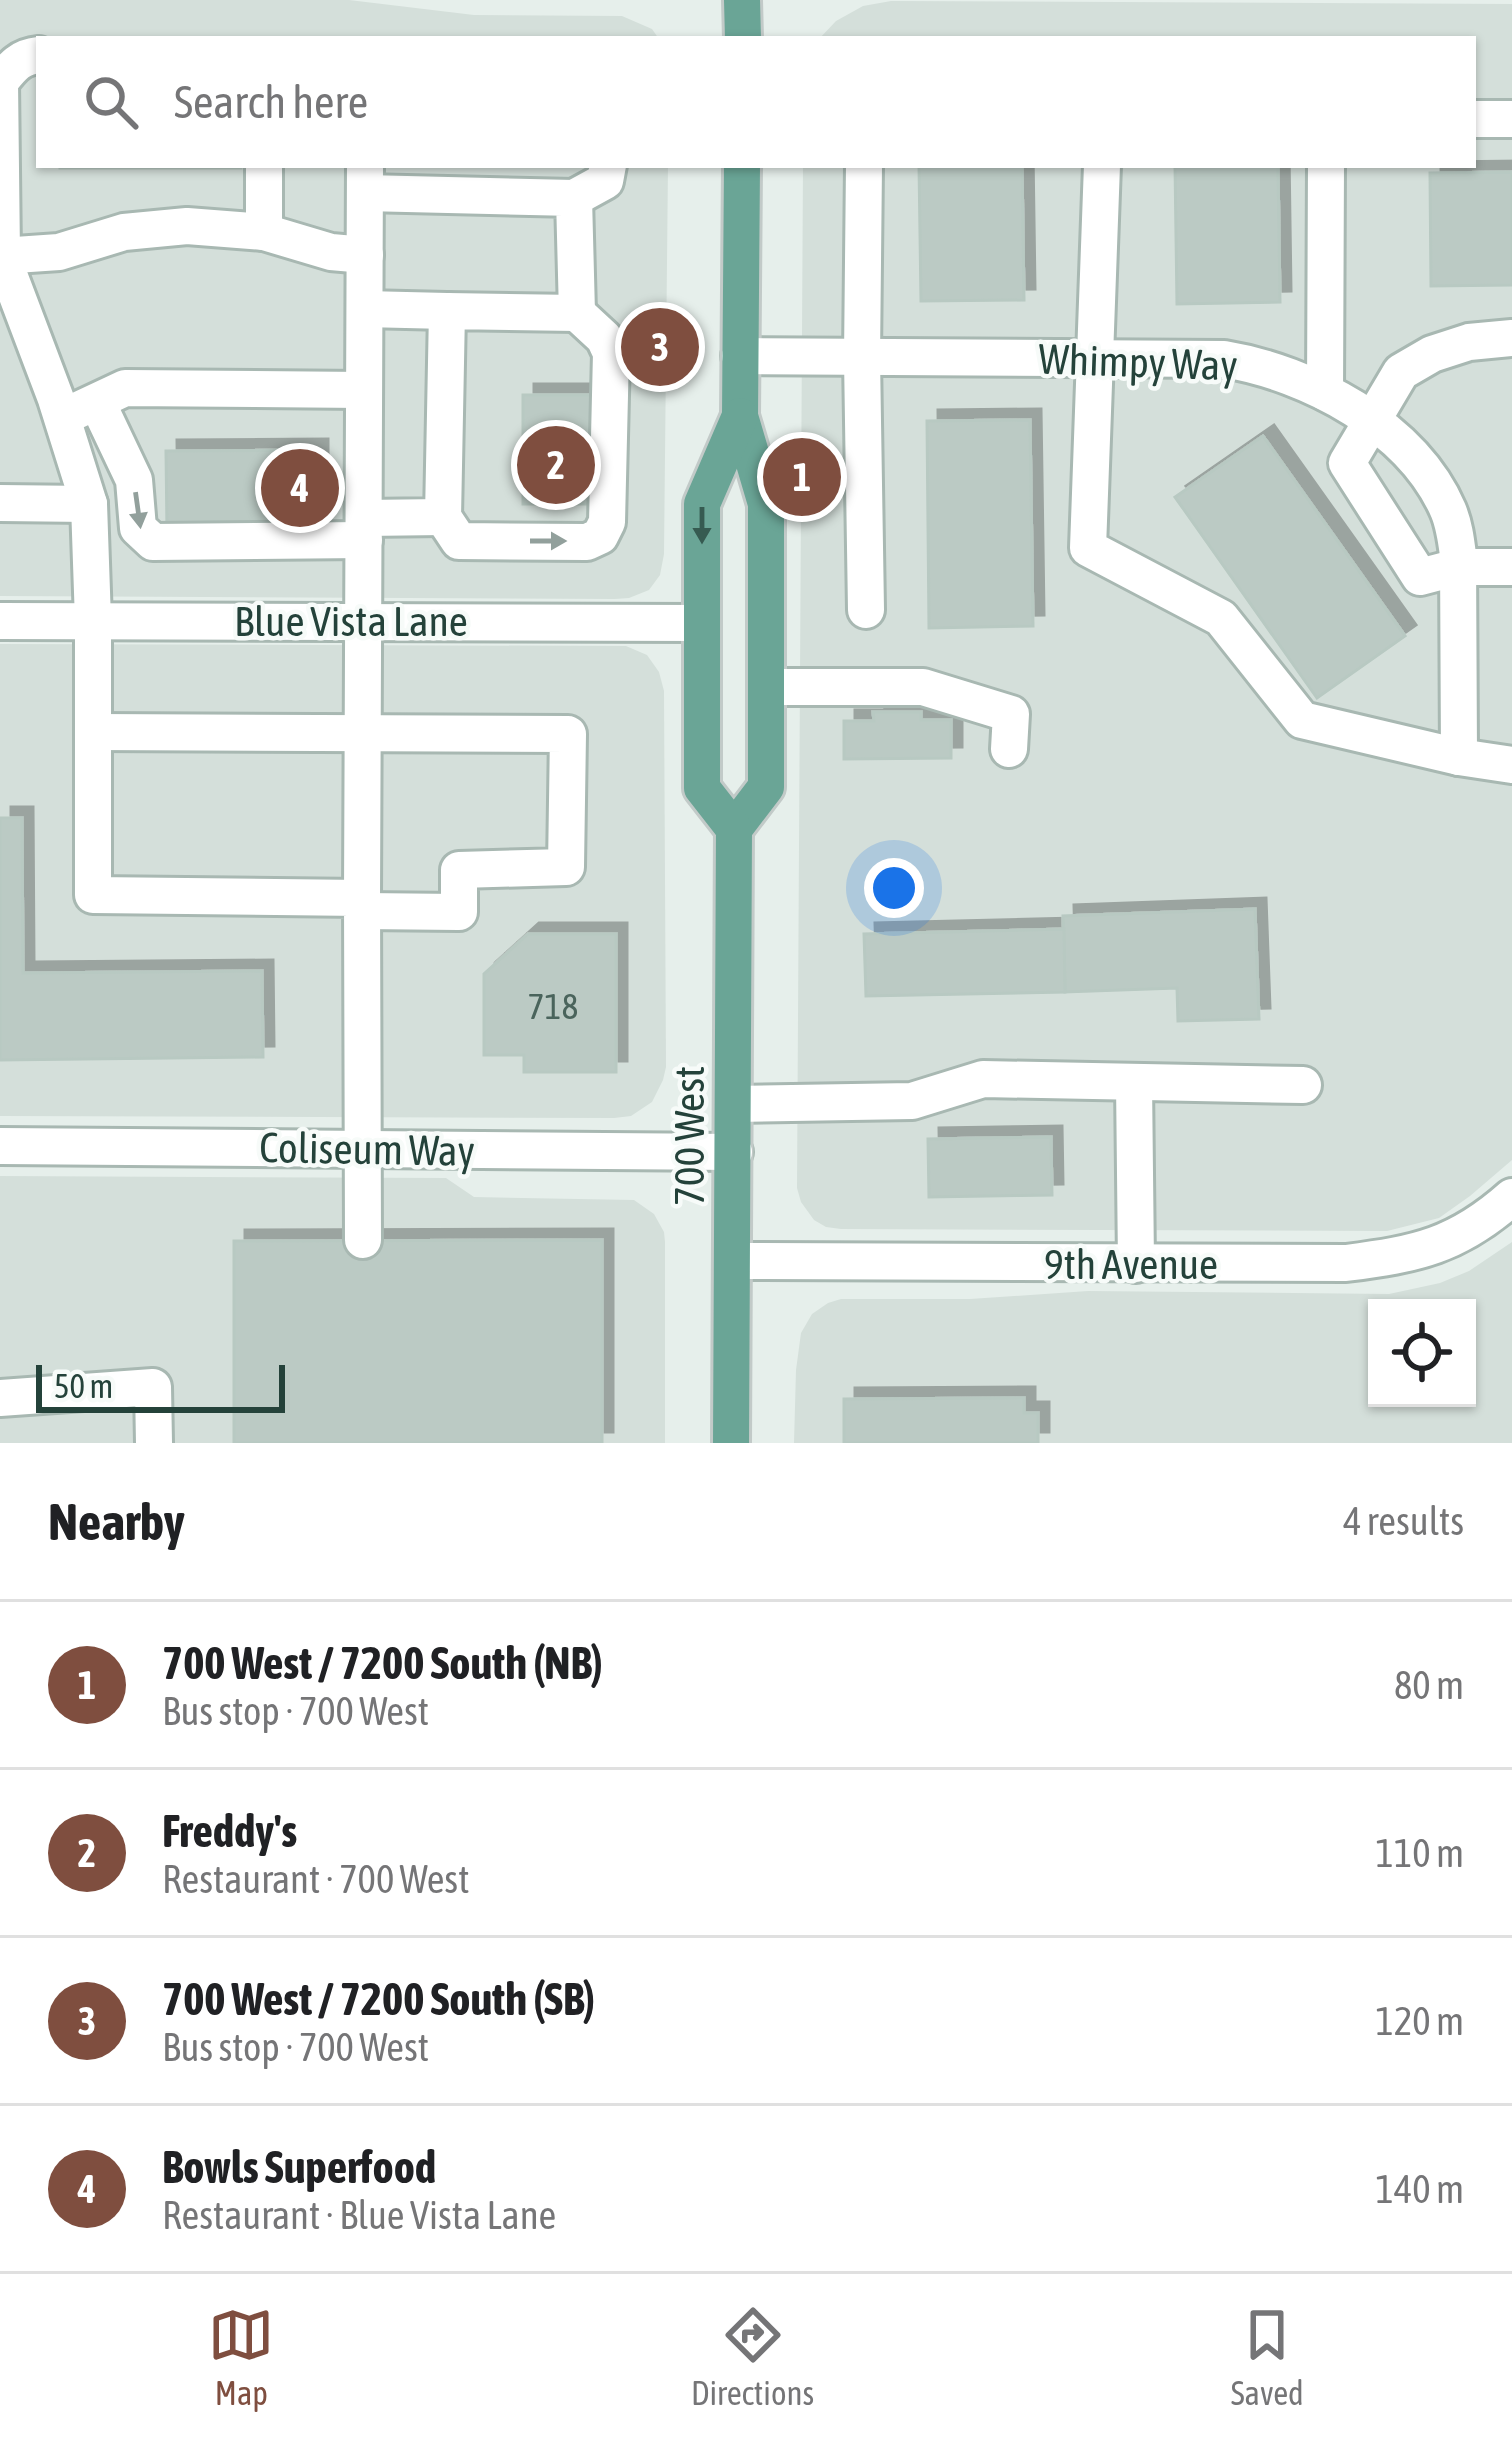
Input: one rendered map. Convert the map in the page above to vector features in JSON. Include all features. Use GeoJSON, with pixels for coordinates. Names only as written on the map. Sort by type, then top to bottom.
{"type":"FeatureCollection","features":[{"type":"Feature","properties":{"kind":"main road"},"geometry":{"type":"LineString","coordinates":[[742,0],[743,36]]}},
{"type":"Feature","properties":{"kind":"main road"},"geometry":{"type":"LineString","coordinates":[[740,416],[703,504],[702,788],[734,830],[766,787],[766,504],[740,416],[742,168]]}},
{"type":"Feature","properties":{"kind":"main road","name":"700 West"},"geometry":{"type":"LineString","coordinates":[[731,1443],[734,830]]}},
{"type":"Feature","properties":{"kind":"street"},"geometry":{"type":"LineString","coordinates":[[36,55],[15,63],[0,82],[1,256],[89,504],[93,896],[363,904],[460,912],[460,871],[566,867],[568,734],[93,732]]}},
{"type":"Feature","properties":{"kind":"street"},"geometry":{"type":"LineString","coordinates":[[1476,119],[1512,119]]}},
{"type":"Feature","properties":{"kind":"street"},"geometry":{"type":"LineString","coordinates":[[264,168],[264,232]]}},
{"type":"Feature","properties":{"kind":"street"},"geometry":{"type":"LineString","coordinates":[[363,1240],[365,179],[574,198],[605,181],[607,168]]}},
{"type":"Feature","properties":{"kind":"street"},"geometry":{"type":"LineString","coordinates":[[864,168],[866,610]]}},
{"type":"Feature","properties":{"kind":"street"},"geometry":{"type":"LineString","coordinates":[[1102,168],[1088,548],[1220,618],[1302,720],[1512,765]]}},
{"type":"Feature","properties":{"kind":"street"},"geometry":{"type":"LineString","coordinates":[[1324,392],[1326,168]]}},
{"type":"Feature","properties":{"kind":"street"},"geometry":{"type":"LineString","coordinates":[[574,198],[577,313]]}},
{"type":"Feature","properties":{"kind":"street"},"geometry":{"type":"LineString","coordinates":[[1,256],[59,252],[124,232],[187,226],[264,232],[332,252],[365,255]]}},
{"type":"Feature","properties":{"kind":"street"},"geometry":{"type":"LineString","coordinates":[[365,309],[577,313],[604,338],[611,352],[608,522],[600,536],[587,542],[460,541],[443,517],[447,311]]}},
{"type":"Feature","properties":{"kind":"street"},"geometry":{"type":"LineString","coordinates":[[1512,338],[1469,342],[1432,354],[1401,373],[1347,463],[1420,577],[1458,567],[1512,568]]}},
{"type":"Feature","properties":{"kind":"street","name":"Whimpy Way"},"geometry":{"type":"LineString","coordinates":[[740,356],[1224,359],[1274,371],[1324,392],[1409,452],[1433,481],[1454,526],[1459,757]]}},
{"type":"Feature","properties":{"kind":"street"},"geometry":{"type":"LineString","coordinates":[[62,418],[125,388],[364,390]]}},
{"type":"Feature","properties":{"kind":"street"},"geometry":{"type":"LineString","coordinates":[[97,402],[134,480],[138,528],[153,542],[364,529],[443,517]]}},
{"type":"Feature","properties":{"kind":"street"},"geometry":{"type":"LineString","coordinates":[[0,503],[89,504]]}},
{"type":"Feature","properties":{"kind":"street","name":"Blue Vista Lane"},"geometry":{"type":"LineString","coordinates":[[0,621],[702,622]]}},
{"type":"Feature","properties":{"kind":"street"},"geometry":{"type":"LineString","coordinates":[[766,688],[922,688],[1010,714],[1009,749]]}},
{"type":"Feature","properties":{"kind":"street"},"geometry":{"type":"LineString","coordinates":[[734,1105],[913,1101],[983,1079],[1303,1085]]}},
{"type":"Feature","properties":{"kind":"street"},"geometry":{"type":"LineString","coordinates":[[1134,1082],[1136,1264]]}},
{"type":"Feature","properties":{"kind":"street","name":"Coliseum Way"},"geometry":{"type":"LineString","coordinates":[[0,1146],[734,1152]]}},
{"type":"Feature","properties":{"kind":"street","name":"9th Avenue"},"geometry":{"type":"LineString","coordinates":[[733,1262],[1346,1263],[1405,1256],[1453,1240],[1512,1197]]}},
{"type":"Feature","properties":{"kind":"street"},"geometry":{"type":"LineString","coordinates":[[0,1398],[153,1387],[154,1443]]}},
{"type":"Feature","properties":{"kind":"shaded area"},"geometry":{"type":"Polygon","coordinates":[[[0,0],[349,0],[474,15],[622,16],[652,29],[657,36],[36,36],[36,168],[668,168],[664,554],[660,575],[649,590],[615,599],[0,596],[0,0]]]}},
{"type":"Feature","properties":{"kind":"shaded area"},"geometry":{"type":"Polygon","coordinates":[[[891,1],[1512,4],[1512,1160],[1439,1218],[1387,1231],[841,1229],[814,1220],[801,1202],[797,1188],[803,168],[1476,168],[1476,36],[822,36],[836,21],[863,6],[891,1]]]}},
{"type":"Feature","properties":{"kind":"shaded area"},"geometry":{"type":"Polygon","coordinates":[[[0,644],[626,646],[647,655],[664,691],[666,1067],[652,1102],[631,1116],[614,1118],[0,1116],[0,644]]]}},
{"type":"Feature","properties":{"kind":"shaded area"},"geometry":{"type":"Polygon","coordinates":[[[0,1176],[446,1178],[474,1197],[634,1200],[654,1214],[664,1232],[665,1443],[0,1443],[0,1176]]]}},
{"type":"Feature","properties":{"kind":"shaded area"},"geometry":{"type":"Polygon","coordinates":[[[1512,1242],[1512,1443],[794,1443],[801,1333],[812,1314],[841,1299],[970,1299],[1088,1291],[1389,1294],[1469,1271],[1512,1242]]]}},
{"type":"Feature","properties":{"kind":"building"},"geometry":{"type":"Polygon","coordinates":[[[919,168],[1022,168],[1024,300],[921,301],[919,168]]]}},
{"type":"Feature","properties":{"kind":"building"},"geometry":{"type":"Polygon","coordinates":[[[1175,168],[1278,168],[1280,302],[1177,304],[1175,168]]]}},
{"type":"Feature","properties":{"kind":"building"},"geometry":{"type":"Polygon","coordinates":[[[1512,172],[1512,285],[1431,286],[1430,173],[1512,172]]]}},
{"type":"Feature","properties":{"kind":"building"},"geometry":{"type":"Polygon","coordinates":[[[523,395],[595,395],[595,504],[523,504],[523,395]]]}},
{"type":"Feature","properties":{"kind":"building"},"geometry":{"type":"Polygon","coordinates":[[[1030,420],[1033,626],[929,628],[927,421],[1030,420]]]}},
{"type":"Feature","properties":{"kind":"building"},"geometry":{"type":"Polygon","coordinates":[[[1263,436],[1405,636],[1317,698],[1175,497],[1263,436]]]}},
{"type":"Feature","properties":{"kind":"building"},"geometry":{"type":"Polygon","coordinates":[[[317,450],[317,533],[278,534],[278,522],[204,522],[204,531],[167,531],[166,451],[317,450]]]}},
{"type":"Feature","properties":{"kind":"building"},"geometry":{"type":"Polygon","coordinates":[[[873,712],[921,712],[921,720],[951,720],[951,758],[844,759],[844,721],[874,721],[873,712]]]}},
{"type":"Feature","properties":{"kind":"building"},"geometry":{"type":"Polygon","coordinates":[[[0,818],[22,818],[23,973],[262,971],[263,1057],[0,1060],[0,818]]]}},
{"type":"Feature","properties":{"kind":"building"},"geometry":{"type":"Polygon","coordinates":[[[1255,909],[1259,1019],[1178,1021],[1177,988],[1065,992],[1063,916],[1255,909]]]}},
{"type":"Feature","properties":{"kind":"building"},"geometry":{"type":"Polygon","coordinates":[[[1064,929],[1065,992],[866,996],[864,934],[1064,929]]]}},
{"type":"Feature","properties":{"kind":"building"},"geometry":{"type":"Polygon","coordinates":[[[528,934],[616,934],[616,1072],[524,1072],[524,1055],[484,1055],[484,974],[528,934]]]}},
{"type":"Feature","properties":{"kind":"building"},"geometry":{"type":"Polygon","coordinates":[[[1051,1137],[1052,1195],[929,1197],[928,1139],[1051,1137]]]}},
{"type":"Feature","properties":{"kind":"building"},"geometry":{"type":"Polygon","coordinates":[[[602,1240],[602,1443],[234,1443],[234,1241],[602,1240]]]}},
{"type":"Feature","properties":{"kind":"building"},"geometry":{"type":"Polygon","coordinates":[[[1024,1398],[1024,1413],[1038,1413],[1038,1443],[844,1443],[844,1399],[1024,1398]]]}},
{"type":"Feature","properties":{"kind":"place","name":"700 West / 7200 South (SB)"},"geometry":{"type":"Point","coordinates":[660,347]}},
{"type":"Feature","properties":{"kind":"place","name":"Freddy's"},"geometry":{"type":"Point","coordinates":[556,465]}},
{"type":"Feature","properties":{"kind":"place","name":"700 West / 7200 South (NB)"},"geometry":{"type":"Point","coordinates":[802,477]}},
{"type":"Feature","properties":{"kind":"place","name":"Bowls Superfood"},"geometry":{"type":"Point","coordinates":[300,488]}}]}
